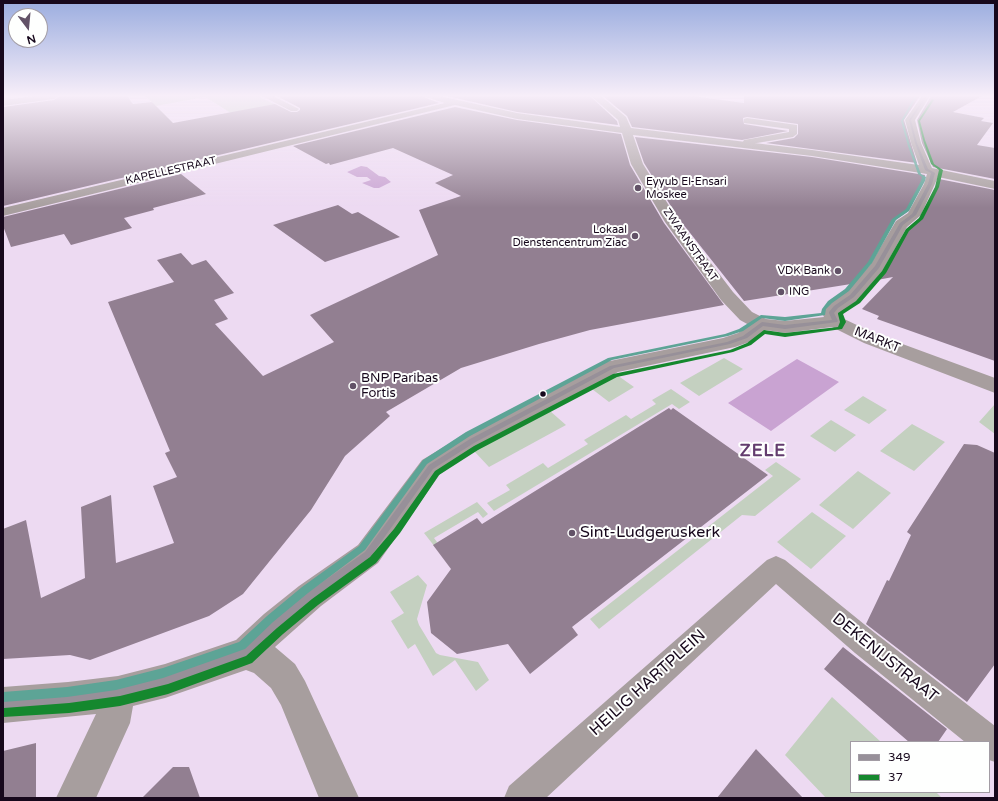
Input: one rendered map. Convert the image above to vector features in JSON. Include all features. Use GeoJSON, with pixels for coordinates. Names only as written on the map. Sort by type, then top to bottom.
{"type":"FeatureCollection","features":[{"type":"Feature","properties":{"kind":"street","name":"KAPELLESTRAAT"},"geometry":{"type":"LineString","coordinates":[[3,212],[330,133]]}},
{"type":"Feature","properties":{"kind":"street","name":"ZWAANSTRAAT"},"geometry":{"type":"LineString","coordinates":[[628,133],[637,164],[672,222],[737,309],[746,316],[762,324]]}},
{"type":"Feature","properties":{"kind":"street"},"geometry":{"type":"LineString","coordinates":[[654,133],[746,145],[930,172],[995,185]]}},
{"type":"Feature","properties":{"kind":"street"},"geometry":{"type":"LineString","coordinates":[[3,705],[68,700],[118,693],[165,681],[246,654],[275,625],[310,596],[368,554],[390,526],[431,467],[472,441],[612,367],[728,343],[745,337],[762,324],[785,327],[836,321],[831,313],[836,307],[852,296],[877,267],[901,224],[914,215],[930,184],[930,172],[916,143],[913,133]]}},
{"type":"Feature","properties":{"kind":"street","name":"MARKT"},"geometry":{"type":"LineString","coordinates":[[836,321],[871,339],[995,386]]}},
{"type":"Feature","properties":{"kind":"street"},"geometry":{"type":"LineString","coordinates":[[246,654],[265,660],[283,676],[293,693],[339,798]]}},
{"type":"Feature","properties":{"kind":"street"},"geometry":{"type":"LineString","coordinates":[[76,798],[112,723],[118,693]]}},
{"type":"Feature","properties":{"kind":"lane"},"geometry":{"type":"LineString","coordinates":[[746,145],[747,142],[793,133]]}},
{"type":"Feature","properties":{"kind":"lane","name":"DEKENIJSTRAAT"},"geometry":{"type":"LineString","coordinates":[[776,568],[865,643],[989,741]]}},
{"type":"Feature","properties":{"kind":"lane","name":"HEILIG HARTPLEIN"},"geometry":{"type":"LineString","coordinates":[[521,798],[776,568]]}},
{"type":"Feature","properties":{"kind":"green space"},"geometry":{"type":"Polygon","coordinates":[[[724,358],[743,369],[699,396],[680,383],[724,358]]]}},
{"type":"Feature","properties":{"kind":"green space"},"geometry":{"type":"Polygon","coordinates":[[[617,375],[634,387],[609,402],[592,389],[617,375]]]}},
{"type":"Feature","properties":{"kind":"green space"},"geometry":{"type":"Polygon","coordinates":[[[671,389],[690,402],[679,409],[672,404],[494,511],[487,503],[510,490],[506,485],[543,463],[548,468],[588,444],[584,440],[626,415],[631,419],[656,404],[652,400],[671,389]]]}},
{"type":"Feature","properties":{"kind":"green space"},"geometry":{"type":"Polygon","coordinates":[[[863,396],[887,410],[869,424],[844,410],[863,396]]]}},
{"type":"Feature","properties":{"kind":"green space"},"geometry":{"type":"Polygon","coordinates":[[[995,404],[995,434],[979,422],[995,404]]]}},
{"type":"Feature","properties":{"kind":"green space"},"geometry":{"type":"Polygon","coordinates":[[[550,411],[566,425],[489,467],[474,451],[550,411]]]}},
{"type":"Feature","properties":{"kind":"green space"},"geometry":{"type":"Polygon","coordinates":[[[831,420],[856,435],[835,452],[810,436],[831,420]]]}},
{"type":"Feature","properties":{"kind":"green space"},"geometry":{"type":"Polygon","coordinates":[[[912,424],[945,442],[914,471],[880,451],[912,424]]]}},
{"type":"Feature","properties":{"kind":"green space"},"geometry":{"type":"Polygon","coordinates":[[[776,462],[801,479],[755,516],[742,515],[599,629],[590,619],[773,476],[765,470],[776,462]]]}},
{"type":"Feature","properties":{"kind":"green space"},"geometry":{"type":"Polygon","coordinates":[[[858,471],[891,493],[853,529],[819,505],[858,471]]]}},
{"type":"Feature","properties":{"kind":"green space"},"geometry":{"type":"Polygon","coordinates":[[[477,502],[488,514],[483,518],[478,512],[434,538],[437,542],[435,547],[424,533],[477,502]]]}},
{"type":"Feature","properties":{"kind":"green space"},"geometry":{"type":"Polygon","coordinates":[[[812,512],[846,536],[811,569],[777,542],[812,512]]]}},
{"type":"Feature","properties":{"kind":"green space"},"geometry":{"type":"Polygon","coordinates":[[[418,575],[427,585],[417,619],[419,625],[436,653],[478,662],[489,680],[476,691],[455,660],[433,676],[415,644],[408,649],[391,621],[404,613],[390,592],[418,575]]]}},
{"type":"Feature","properties":{"kind":"green space"},"geometry":{"type":"Polygon","coordinates":[[[832,697],[880,741],[850,741],[850,793],[937,793],[942,798],[826,798],[785,755],[832,697]]]}},
{"type":"Feature","properties":{"kind":"shaded area"},"geometry":{"type":"Polygon","coordinates":[[[361,166],[367,167],[379,176],[385,177],[391,182],[379,188],[374,188],[362,183],[371,180],[367,177],[357,177],[347,172],[361,166]]]}},
{"type":"Feature","properties":{"kind":"shaded area"},"geometry":{"type":"Polygon","coordinates":[[[797,359],[839,382],[771,431],[728,403],[797,359]]]}},
{"type":"Feature","properties":{"kind":"building"},"geometry":{"type":"Polygon","coordinates":[[[3,133],[310,133],[3,206],[3,133]]]}},
{"type":"Feature","properties":{"kind":"building"},"geometry":{"type":"Polygon","coordinates":[[[345,133],[621,134],[630,165],[664,223],[724,305],[590,330],[461,368],[386,412],[390,416],[345,456],[311,510],[243,594],[209,616],[90,660],[70,655],[3,659],[3,529],[26,520],[41,598],[85,578],[81,507],[111,495],[116,563],[174,543],[153,486],[177,477],[165,453],[170,451],[108,302],[174,282],[157,260],[181,253],[192,265],[206,260],[234,293],[214,300],[228,319],[215,324],[263,376],[334,342],[310,315],[438,255],[419,210],[461,196],[435,183],[453,175],[393,148],[330,165],[329,163],[326,164],[293,146],[345,133]]]}},
{"type":"Feature","properties":{"kind":"building"},"geometry":{"type":"Polygon","coordinates":[[[686,133],[776,133],[742,140],[686,133]]]}},
{"type":"Feature","properties":{"kind":"building"},"geometry":{"type":"Polygon","coordinates":[[[908,133],[917,163],[766,143],[794,138],[798,134],[908,133]]]}},
{"type":"Feature","properties":{"kind":"building"},"geometry":{"type":"Polygon","coordinates":[[[920,133],[985,133],[977,145],[995,148],[995,179],[933,167],[922,143],[920,133]]]}},
{"type":"Feature","properties":{"kind":"building"},"geometry":{"type":"Polygon","coordinates":[[[635,137],[812,157],[925,175],[923,183],[907,212],[895,220],[869,264],[851,284],[744,301],[679,219],[644,163],[635,137]]]}},
{"type":"Feature","properties":{"kind":"building"},"geometry":{"type":"Polygon","coordinates":[[[181,174],[206,194],[153,208],[154,210],[124,218],[132,228],[71,245],[64,234],[11,247],[3,226],[3,217],[181,174]]]}},
{"type":"Feature","properties":{"kind":"building"},"geometry":{"type":"Polygon","coordinates":[[[939,179],[995,190],[995,361],[877,319],[879,316],[862,309],[893,277],[877,280],[884,271],[908,228],[922,216],[939,179]]]}},
{"type":"Feature","properties":{"kind":"building"},"geometry":{"type":"Polygon","coordinates":[[[338,205],[352,214],[358,212],[400,237],[325,262],[273,225],[338,205]]]}},
{"type":"Feature","properties":{"kind":"building","name":"Sint-Ludgeruskerk"},"geometry":{"type":"Polygon","coordinates":[[[669,408],[671,410],[673,408],[768,475],[572,627],[578,635],[530,674],[508,644],[457,654],[431,633],[427,602],[451,569],[433,545],[477,518],[482,524],[669,408]]]}},
{"type":"Feature","properties":{"kind":"building"},"geometry":{"type":"Polygon","coordinates":[[[964,444],[977,445],[995,453],[995,664],[967,702],[866,624],[911,535],[907,532],[964,444]]]}},
{"type":"Feature","properties":{"kind":"building"},"geometry":{"type":"Polygon","coordinates":[[[843,647],[947,729],[939,741],[908,741],[824,669],[843,647]]]}},
{"type":"Feature","properties":{"kind":"building"},"geometry":{"type":"Polygon","coordinates":[[[36,743],[36,798],[3,798],[3,751],[36,743]]]}},
{"type":"Feature","properties":{"kind":"building"},"geometry":{"type":"Polygon","coordinates":[[[756,749],[803,798],[717,798],[756,749]]]}},
{"type":"Feature","properties":{"kind":"building"},"geometry":{"type":"Polygon","coordinates":[[[173,767],[189,767],[200,798],[142,798],[173,767]]]}},
{"type":"Feature","properties":{"kind":"transit line"},"geometry":{"type":"LineString","coordinates":[[3,697],[67,692],[116,685],[163,673],[242,646],[270,619],[305,590],[362,548],[425,462],[468,434],[610,359],[726,335],[741,330],[761,316],[785,319],[823,314],[824,309],[830,302],[847,290],[870,262],[894,219],[908,210],[923,181],[924,177],[920,174],[905,133]]}},
{"type":"Feature","properties":{"kind":"transit line","name":"349"},"geometry":{"type":"LineString","coordinates":[[3,705],[68,700],[118,693],[165,681],[246,653],[275,625],[310,596],[368,554],[431,467],[472,441],[612,367],[728,343],[745,337],[762,324],[785,327],[835,321],[831,313],[836,307],[852,296],[877,267],[901,224],[914,215],[930,184],[933,173],[927,170],[913,133]]}},
{"type":"Feature","properties":{"kind":"transit line","name":"37"},"geometry":{"type":"LineString","coordinates":[[4,713],[69,708],[120,701],[168,689],[249,660],[280,631],[315,602],[373,560],[397,531],[437,473],[476,448],[615,375],[731,351],[749,344],[764,332],[785,335],[840,328],[843,322],[840,314],[858,302],[884,272],[907,230],[921,219],[937,187],[941,170],[933,164],[922,133]]}},
{"type":"Feature","properties":{"kind":"place","name":"Eyyub El-Ensari Moskee"},"geometry":{"type":"Point","coordinates":[638,188]}},
{"type":"Feature","properties":{"kind":"place","name":"Lokaal Dienstencentrum Ziac"},"geometry":{"type":"Point","coordinates":[635,236]}},
{"type":"Feature","properties":{"kind":"place","name":"VDK Bank"},"geometry":{"type":"Point","coordinates":[838,271]}},
{"type":"Feature","properties":{"kind":"place","name":"ING"},"geometry":{"type":"Point","coordinates":[781,292]}},
{"type":"Feature","properties":{"kind":"place","name":"BNP Paribas Fortis"},"geometry":{"type":"Point","coordinates":[353,386]}},
{"type":"Feature","properties":{"kind":"place","name":"Sint-Ludgeruskerk"},"geometry":{"type":"Point","coordinates":[572,533]}},
{"type":"Feature","properties":{"kind":"district","name":"ZELE"},"geometry":{"type":"Point","coordinates":[763,452]}}]}
